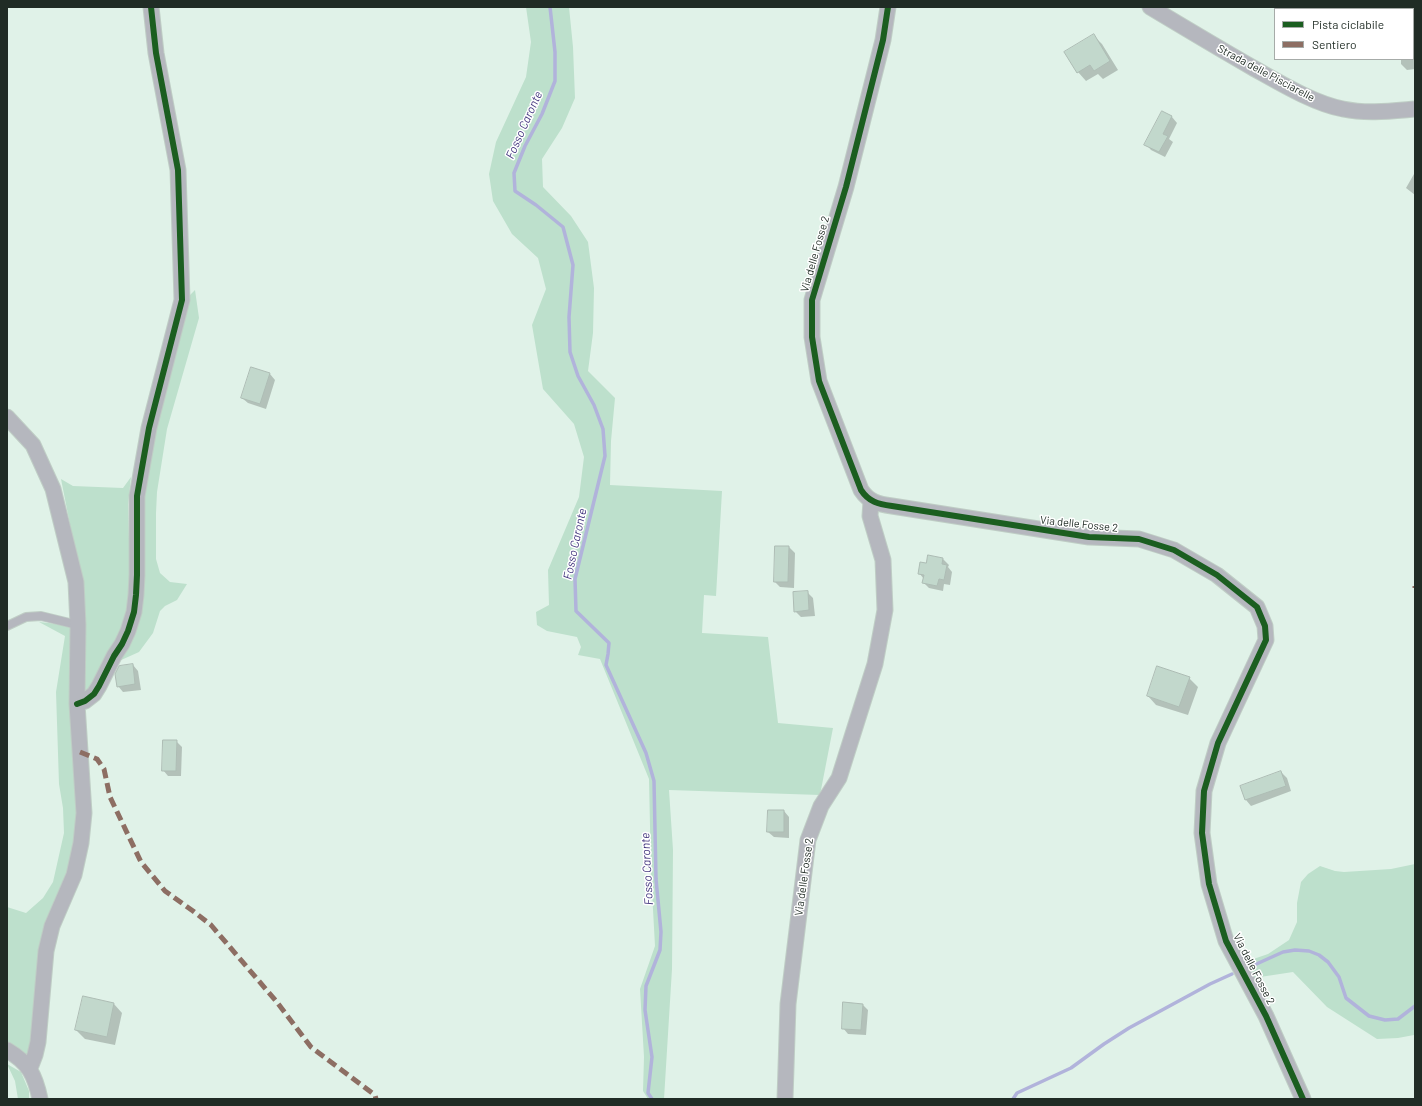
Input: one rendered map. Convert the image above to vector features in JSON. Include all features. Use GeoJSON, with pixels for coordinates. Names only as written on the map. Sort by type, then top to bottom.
{"type":"FeatureCollection","features":[{"type":"Feature","properties":{"kind":"street"},"geometry":{"type":"LineString","coordinates":[[78,704],[94,694],[99,686],[114,656],[122,644],[134,612],[137,575],[137,496],[149,428],[182,300],[178,170],[156,53],[152,7]]}},
{"type":"Feature","properties":{"kind":"street","name":"Via delle Fosse 2"},"geometry":{"type":"LineString","coordinates":[[888,7],[883,40],[846,187],[812,300],[812,337],[819,381],[861,490],[865,497],[871,501],[892,506],[1089,537],[1139,539],[1174,550],[1217,575],[1257,608],[1266,626],[1266,640],[1218,744],[1204,791],[1202,833],[1209,884],[1226,941],[1266,1016],[1303,1099]]}},
{"type":"Feature","properties":{"kind":"street","name":"Strada delle Pisciarelle"},"geometry":{"type":"LineString","coordinates":[[1150,7],[1285,86],[1326,105],[1358,112],[1415,109]]}},
{"type":"Feature","properties":{"kind":"street"},"geometry":{"type":"LineString","coordinates":[[7,417],[32,445],[53,489],[76,582],[78,625],[78,704],[84,813],[81,843],[74,875],[52,926],[46,951],[38,1042],[30,1068]]}},
{"type":"Feature","properties":{"kind":"street","name":"Via delle Fosse 2"},"geometry":{"type":"LineString","coordinates":[[785,1099],[788,1004],[808,840],[821,806],[839,778],[874,664],[885,610],[883,560],[870,516],[871,501]]}},
{"type":"Feature","properties":{"kind":"street"},"geometry":{"type":"LineString","coordinates":[[7,1050],[22,1060],[30,1068],[35,1078],[40,1099]]}},
{"type":"Feature","properties":{"kind":"lane"},"geometry":{"type":"LineString","coordinates":[[7,626],[26,617],[41,616],[78,625]]}},
{"type":"Feature","properties":{"kind":"green space"},"geometry":{"type":"Polygon","coordinates":[[[526,7],[569,7],[573,47],[575,98],[562,128],[542,159],[543,187],[571,216],[588,242],[594,288],[593,333],[588,371],[615,398],[611,441],[610,485],[722,491],[716,596],[704,595],[702,633],[768,637],[778,723],[833,728],[820,795],[669,790],[673,850],[672,969],[664,1099],[648,1099],[643,1091],[644,1057],[640,989],[655,946],[651,873],[649,779],[600,659],[578,655],[581,647],[577,637],[547,631],[537,625],[536,612],[549,605],[548,570],[579,497],[584,457],[574,424],[543,389],[532,325],[546,289],[538,258],[512,234],[493,201],[489,174],[496,142],[526,77],[531,42],[526,7]]]}},
{"type":"Feature","properties":{"kind":"green space"},"geometry":{"type":"Polygon","coordinates":[[[195,290],[199,318],[167,429],[157,492],[156,513],[156,559],[160,573],[170,582],[187,584],[177,600],[165,606],[160,611],[153,633],[139,652],[119,661],[129,646],[141,500],[156,420],[188,297],[195,290]]]}},
{"type":"Feature","properties":{"kind":"green space"},"geometry":{"type":"Polygon","coordinates":[[[131,477],[128,504],[130,575],[129,599],[125,624],[100,674],[85,694],[82,690],[81,580],[61,479],[73,486],[123,488],[131,477]]]}},
{"type":"Feature","properties":{"kind":"green space"},"geometry":{"type":"Polygon","coordinates":[[[39,622],[58,624],[74,628],[79,812],[75,843],[36,1015],[28,1058],[7,1045],[7,907],[26,913],[43,898],[53,882],[64,833],[63,808],[59,784],[56,692],[65,636],[39,622]]]}},
{"type":"Feature","properties":{"kind":"green space"},"geometry":{"type":"Polygon","coordinates":[[[1415,864],[1414,1035],[1398,1038],[1377,1039],[1327,1007],[1293,972],[1247,979],[1239,964],[1268,954],[1289,940],[1297,922],[1297,903],[1301,882],[1308,874],[1320,866],[1335,871],[1344,872],[1391,869],[1415,864]]]}},
{"type":"Feature","properties":{"kind":"green space"},"geometry":{"type":"Polygon","coordinates":[[[7,1064],[21,1072],[29,1091],[29,1099],[18,1099],[15,1081],[7,1064]]]}},
{"type":"Feature","properties":{"kind":"building"},"geometry":{"type":"Polygon","coordinates":[[[1094,34],[1110,61],[1094,71],[1090,65],[1077,73],[1064,52],[1094,34]]]}},
{"type":"Feature","properties":{"kind":"building"},"geometry":{"type":"Polygon","coordinates":[[[1162,111],[1172,116],[1163,134],[1168,136],[1159,152],[1144,145],[1162,111]]]}},
{"type":"Feature","properties":{"kind":"building"},"geometry":{"type":"Polygon","coordinates":[[[251,367],[270,373],[260,404],[241,398],[251,367]]]}},
{"type":"Feature","properties":{"kind":"building"},"geometry":{"type":"Polygon","coordinates":[[[775,546],[789,546],[788,582],[774,582],[775,546]]]}},
{"type":"Feature","properties":{"kind":"building"},"geometry":{"type":"Polygon","coordinates":[[[928,555],[943,558],[942,564],[947,565],[944,580],[939,579],[937,586],[922,583],[924,575],[918,574],[920,562],[926,563],[928,555]]]}},
{"type":"Feature","properties":{"kind":"building"},"geometry":{"type":"Polygon","coordinates":[[[808,591],[809,610],[794,612],[793,592],[808,591]]]}},
{"type":"Feature","properties":{"kind":"building"},"geometry":{"type":"Polygon","coordinates":[[[133,664],[135,684],[117,687],[115,674],[119,666],[133,664]]]}},
{"type":"Feature","properties":{"kind":"building"},"geometry":{"type":"Polygon","coordinates":[[[1157,666],[1190,677],[1179,707],[1147,696],[1157,666]]]}},
{"type":"Feature","properties":{"kind":"building"},"geometry":{"type":"Polygon","coordinates":[[[163,740],[177,740],[176,771],[162,771],[163,740]]]}},
{"type":"Feature","properties":{"kind":"building"},"geometry":{"type":"Polygon","coordinates":[[[1281,771],[1286,786],[1245,800],[1240,786],[1281,771]]]}},
{"type":"Feature","properties":{"kind":"building"},"geometry":{"type":"Polygon","coordinates":[[[768,810],[784,810],[784,832],[767,832],[768,810]]]}},
{"type":"Feature","properties":{"kind":"building"},"geometry":{"type":"Polygon","coordinates":[[[83,996],[114,1003],[107,1037],[75,1030],[83,996]]]}},
{"type":"Feature","properties":{"kind":"building"},"geometry":{"type":"Polygon","coordinates":[[[843,1002],[863,1004],[861,1030],[842,1029],[843,1002]]]}},
{"type":"Feature","properties":{"kind":"waterway","name":"Fosso Caronte"},"geometry":{"type":"LineString","coordinates":[[550,7],[555,52],[555,81],[542,114],[525,146],[514,173],[515,191],[536,205],[563,227],[573,265],[569,317],[570,352],[578,376],[594,405],[603,429],[605,456],[575,579],[576,611],[609,643],[606,665],[646,753],[654,781],[656,879],[661,932],[660,950],[646,986],[645,1010],[652,1057],[648,1093],[652,1099]]}},
{"type":"Feature","properties":{"kind":"waterway"},"geometry":{"type":"LineString","coordinates":[[1252,966],[1283,952],[1295,950],[1309,951],[1319,955],[1328,962],[1339,977],[1346,998],[1369,1016],[1385,1020],[1398,1019],[1415,1006]]}},
{"type":"Feature","properties":{"kind":"waterway"},"geometry":{"type":"LineString","coordinates":[[1013,1099],[1017,1093],[1071,1068],[1129,1028],[1210,984],[1232,974]]}},
{"type":"Feature","properties":{"kind":"marked path"},"geometry":{"type":"LineString","coordinates":[[80,752],[97,759],[104,769],[110,797],[141,862],[165,891],[211,925],[276,1001],[311,1047],[375,1095],[376,1099]]}},
{"type":"Feature","properties":{"kind":"cycle path"},"geometry":{"type":"LineString","coordinates":[[77,704],[85,701],[94,694],[99,686],[114,656],[122,644],[134,612],[137,575],[137,496],[149,428],[182,300],[178,170],[156,53],[151,7]]}},
{"type":"Feature","properties":{"kind":"cycle path"},"geometry":{"type":"LineString","coordinates":[[888,7],[883,40],[846,187],[812,300],[812,337],[819,381],[861,490],[874,502],[1089,537],[1139,539],[1174,550],[1217,575],[1257,607],[1265,626],[1266,640],[1218,743],[1204,791],[1202,833],[1209,884],[1226,941],[1266,1016],[1303,1099]]}}]}
